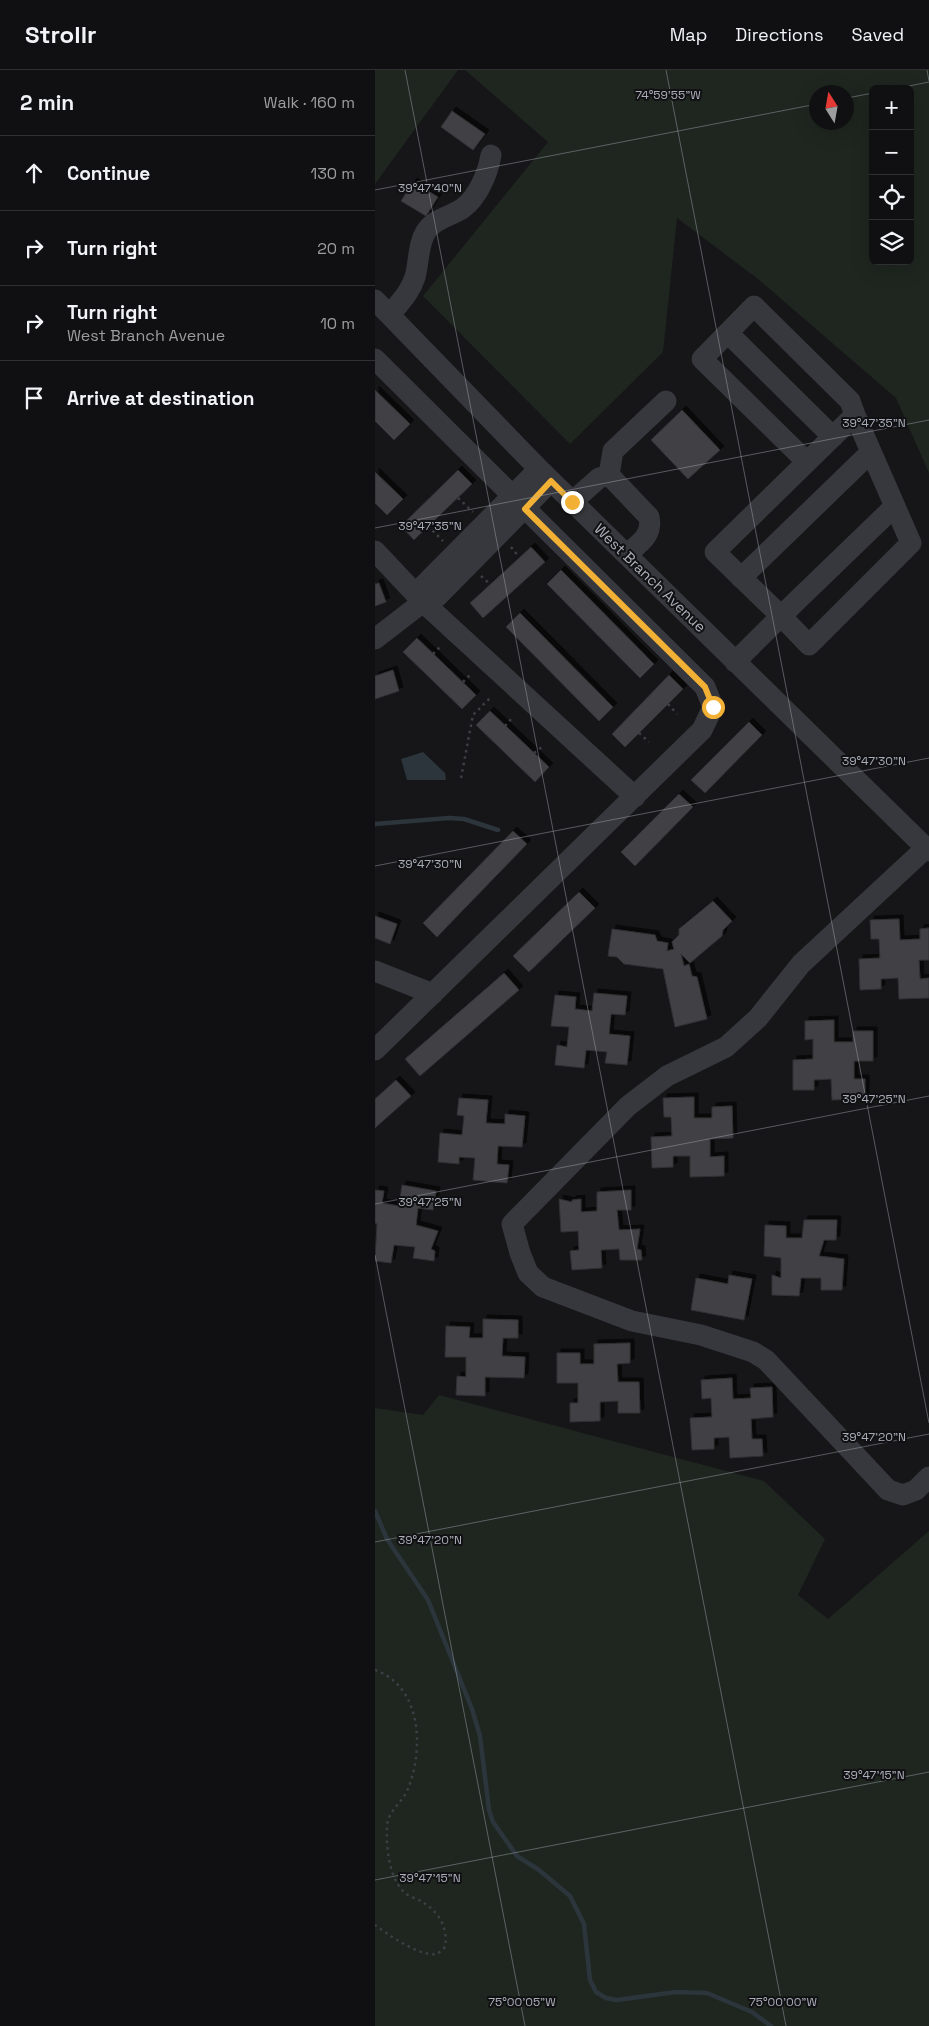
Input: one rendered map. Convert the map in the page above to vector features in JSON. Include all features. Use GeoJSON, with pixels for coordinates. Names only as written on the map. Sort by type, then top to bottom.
{"type":"FeatureCollection","features":[{"type":"Feature","properties":{"kind":"street"},"geometry":{"type":"LineString","coordinates":[[382,308],[410,290],[424,234],[434,223],[463,208],[473,199],[489,168],[491,155]]}},
{"type":"Feature","properties":{"kind":"street"},"geometry":{"type":"LineString","coordinates":[[807,462],[702,359],[755,306],[850,400],[911,543],[809,645],[715,552],[833,437],[855,415]]}},
{"type":"Feature","properties":{"kind":"street","name":"West Branch Avenue"},"geometry":{"type":"LineString","coordinates":[[382,308],[572,502],[927,850]]}},
{"type":"Feature","properties":{"kind":"street"},"geometry":{"type":"LineString","coordinates":[[728,333],[833,437]]}},
{"type":"Feature","properties":{"kind":"street"},"geometry":{"type":"LineString","coordinates":[[375,358],[705,687],[713,707],[702,730],[635,798],[375,1050]]}},
{"type":"Feature","properties":{"kind":"street"},"geometry":{"type":"LineString","coordinates":[[609,475],[613,451],[666,401]]}},
{"type":"Feature","properties":{"kind":"street"},"geometry":{"type":"LineString","coordinates":[[741,578],[871,452]]}},
{"type":"Feature","properties":{"kind":"street"},"geometry":{"type":"LineString","coordinates":[[375,640],[423,602],[424,585],[518,502],[545,475]]}},
{"type":"Feature","properties":{"kind":"street"},"geometry":{"type":"LineString","coordinates":[[572,502],[599,478],[609,475]]}},
{"type":"Feature","properties":{"kind":"street"},"geometry":{"type":"LineString","coordinates":[[609,475],[649,517],[651,526],[648,535],[627,554]]}},
{"type":"Feature","properties":{"kind":"street"},"geometry":{"type":"LineString","coordinates":[[735,662],[895,506]]}},
{"type":"Feature","properties":{"kind":"street"},"geometry":{"type":"LineString","coordinates":[[375,551],[423,602],[635,798]]}},
{"type":"Feature","properties":{"kind":"street"},"geometry":{"type":"LineString","coordinates":[[927,850],[801,964],[758,1018],[725,1047],[667,1076],[627,1106],[512,1224],[528,1273],[543,1287],[632,1321],[701,1335],[753,1352],[780,1374],[889,1490],[903,1495],[916,1490],[929,1477]]}},
{"type":"Feature","properties":{"kind":"street"},"geometry":{"type":"LineString","coordinates":[[375,971],[433,994]]}},
{"type":"Feature","properties":{"kind":"path"},"geometry":{"type":"LineString","coordinates":[[457,498],[473,512]]}},
{"type":"Feature","properties":{"kind":"path"},"geometry":{"type":"LineString","coordinates":[[429,526],[443,541]]}},
{"type":"Feature","properties":{"kind":"path"},"geometry":{"type":"LineString","coordinates":[[508,544],[519,557]]}},
{"type":"Feature","properties":{"kind":"path"},"geometry":{"type":"LineString","coordinates":[[479,573],[489,584]]}},
{"type":"Feature","properties":{"kind":"path"},"geometry":{"type":"LineString","coordinates":[[433,654],[442,645]]}},
{"type":"Feature","properties":{"kind":"path"},"geometry":{"type":"LineString","coordinates":[[463,682],[471,674]]}},
{"type":"Feature","properties":{"kind":"path"},"geometry":{"type":"LineString","coordinates":[[461,778],[473,715],[492,696]]}},
{"type":"Feature","properties":{"kind":"path"},"geometry":{"type":"LineString","coordinates":[[668,704],[677,714]]}},
{"type":"Feature","properties":{"kind":"path"},"geometry":{"type":"LineString","coordinates":[[505,726],[513,717]]}},
{"type":"Feature","properties":{"kind":"path"},"geometry":{"type":"LineString","coordinates":[[639,733],[649,742]]}},
{"type":"Feature","properties":{"kind":"path"},"geometry":{"type":"LineString","coordinates":[[534,753],[542,746]]}},
{"type":"Feature","properties":{"kind":"path"},"geometry":{"type":"LineString","coordinates":[[375,1670],[387,1674],[400,1688],[412,1706],[418,1742],[416,1766],[406,1794],[391,1813],[387,1826],[392,1874],[404,1892],[426,1904],[444,1924],[447,1935],[445,1947],[437,1954],[425,1954],[401,1942],[375,1924]]}},
{"type":"Feature","properties":{"kind":"shaded area"},"geometry":{"type":"Polygon","coordinates":[[[375,70],[458,70],[375,184],[375,70]]]}},
{"type":"Feature","properties":{"kind":"shaded area"},"geometry":{"type":"Polygon","coordinates":[[[465,70],[929,70],[929,473],[896,398],[758,279],[677,218],[663,352],[570,444],[423,296],[548,142],[465,70]]]}},
{"type":"Feature","properties":{"kind":"shaded area"},"geometry":{"type":"Polygon","coordinates":[[[423,752],[445,773],[446,780],[407,780],[401,759],[423,752]]]}},
{"type":"Feature","properties":{"kind":"shaded area"},"geometry":{"type":"Polygon","coordinates":[[[439,1395],[764,1481],[825,1539],[798,1595],[828,1619],[929,1531],[929,2026],[375,2026],[375,1408],[423,1415],[439,1395]]]}},
{"type":"Feature","properties":{"kind":"building"},"geometry":{"type":"Polygon","coordinates":[[[452,111],[485,134],[473,150],[441,127],[452,111]]]}},
{"type":"Feature","properties":{"kind":"building"},"geometry":{"type":"Polygon","coordinates":[[[413,182],[438,197],[426,216],[401,201],[413,182]]]}},
{"type":"Feature","properties":{"kind":"building"},"geometry":{"type":"Polygon","coordinates":[[[375,390],[410,424],[394,440],[375,421],[375,390]]]}},
{"type":"Feature","properties":{"kind":"building"},"geometry":{"type":"Polygon","coordinates":[[[682,410],[720,450],[688,479],[651,440],[682,410]]]}},
{"type":"Feature","properties":{"kind":"building"},"geometry":{"type":"Polygon","coordinates":[[[458,470],[472,484],[414,540],[401,526],[458,470]]]}},
{"type":"Feature","properties":{"kind":"building"},"geometry":{"type":"Polygon","coordinates":[[[375,472],[403,499],[387,515],[375,503],[375,472]]]}},
{"type":"Feature","properties":{"kind":"building"},"geometry":{"type":"Polygon","coordinates":[[[531,547],[545,562],[483,618],[470,603],[531,547]]]}},
{"type":"Feature","properties":{"kind":"building"},"geometry":{"type":"Polygon","coordinates":[[[561,570],[654,664],[640,678],[547,584],[561,570]]]}},
{"type":"Feature","properties":{"kind":"building"},"geometry":{"type":"Polygon","coordinates":[[[379,583],[386,602],[375,606],[375,584],[379,583]]]}},
{"type":"Feature","properties":{"kind":"building"},"geometry":{"type":"Polygon","coordinates":[[[520,613],[613,707],[599,721],[506,627],[520,613]]]}},
{"type":"Feature","properties":{"kind":"building"},"geometry":{"type":"Polygon","coordinates":[[[417,638],[476,695],[462,709],[403,652],[417,638]]]}},
{"type":"Feature","properties":{"kind":"building"},"geometry":{"type":"Polygon","coordinates":[[[393,670],[399,691],[375,699],[375,676],[393,670]]]}},
{"type":"Feature","properties":{"kind":"building"},"geometry":{"type":"Polygon","coordinates":[[[669,675],[683,689],[625,747],[612,734],[669,675]]]}},
{"type":"Feature","properties":{"kind":"building"},"geometry":{"type":"Polygon","coordinates":[[[490,711],[549,767],[535,782],[476,725],[490,711]]]}},
{"type":"Feature","properties":{"kind":"building"},"geometry":{"type":"Polygon","coordinates":[[[749,722],[762,735],[705,793],[691,780],[749,722]]]}},
{"type":"Feature","properties":{"kind":"building"},"geometry":{"type":"Polygon","coordinates":[[[679,794],[693,807],[635,866],[621,852],[679,794]]]}},
{"type":"Feature","properties":{"kind":"building"},"geometry":{"type":"Polygon","coordinates":[[[513,831],[527,844],[437,937],[423,923],[513,831]]]}},
{"type":"Feature","properties":{"kind":"building"},"geometry":{"type":"Polygon","coordinates":[[[579,892],[595,908],[529,972],[513,956],[579,892]]]}},
{"type":"Feature","properties":{"kind":"building"},"geometry":{"type":"Polygon","coordinates":[[[713,901],[732,921],[723,930],[722,936],[690,963],[681,954],[684,966],[689,964],[692,976],[697,977],[707,1019],[675,1027],[663,969],[624,964],[617,957],[608,956],[612,929],[655,935],[657,941],[668,943],[667,951],[674,949],[672,942],[679,935],[679,929],[713,901]]]}},
{"type":"Feature","properties":{"kind":"building"},"geometry":{"type":"Polygon","coordinates":[[[375,916],[397,924],[390,944],[375,938],[375,916]]]}},
{"type":"Feature","properties":{"kind":"building"},"geometry":{"type":"Polygon","coordinates":[[[899,919],[900,940],[920,939],[920,929],[929,928],[929,960],[919,960],[920,979],[929,978],[929,998],[899,999],[898,978],[881,979],[881,989],[860,990],[859,959],[880,958],[879,939],[871,939],[870,920],[899,919]]]}},
{"type":"Feature","properties":{"kind":"building"},"geometry":{"type":"Polygon","coordinates":[[[504,973],[519,990],[420,1076],[405,1059],[504,973]]]}},
{"type":"Feature","properties":{"kind":"building"},"geometry":{"type":"Polygon","coordinates":[[[594,993],[627,996],[625,1015],[611,1014],[609,1034],[630,1036],[627,1065],[605,1063],[607,1052],[586,1050],[584,1068],[555,1065],[557,1045],[567,1047],[569,1027],[551,1026],[555,995],[576,997],[575,1009],[592,1011],[594,993]]]}},
{"type":"Feature","properties":{"kind":"building"},"geometry":{"type":"Polygon","coordinates":[[[834,1020],[834,1042],[853,1042],[853,1031],[873,1031],[873,1061],[854,1061],[854,1079],[865,1079],[865,1099],[832,1100],[831,1079],[814,1080],[814,1090],[793,1090],[793,1060],[813,1059],[813,1039],[805,1040],[805,1021],[834,1020]]]}},
{"type":"Feature","properties":{"kind":"building"},"geometry":{"type":"Polygon","coordinates":[[[396,1080],[411,1096],[375,1128],[375,1099],[396,1080]]]}},
{"type":"Feature","properties":{"kind":"building"},"geometry":{"type":"Polygon","coordinates":[[[694,1097],[694,1118],[712,1118],[712,1107],[732,1106],[733,1138],[710,1139],[710,1157],[724,1156],[724,1176],[690,1177],[690,1156],[673,1156],[673,1167],[652,1168],[651,1137],[672,1136],[671,1117],[664,1117],[663,1098],[694,1097]]]}},
{"type":"Feature","properties":{"kind":"building"},"geometry":{"type":"Polygon","coordinates":[[[459,1098],[488,1100],[486,1123],[505,1124],[505,1114],[525,1116],[522,1147],[498,1146],[497,1164],[509,1165],[507,1183],[473,1180],[475,1158],[459,1157],[459,1164],[438,1162],[440,1133],[462,1135],[464,1116],[457,1115],[459,1098]]]}},
{"type":"Feature","properties":{"kind":"building"},"geometry":{"type":"Polygon","coordinates":[[[402,1185],[436,1191],[433,1210],[418,1208],[416,1225],[438,1231],[431,1249],[435,1251],[434,1261],[413,1258],[415,1247],[394,1245],[391,1263],[375,1261],[377,1224],[375,1223],[375,1190],[384,1191],[382,1203],[399,1206],[402,1185]]]}},
{"type":"Feature","properties":{"kind":"building"},"geometry":{"type":"Polygon","coordinates":[[[631,1190],[631,1210],[617,1210],[619,1230],[640,1229],[637,1249],[641,1250],[642,1260],[620,1260],[619,1249],[601,1250],[602,1268],[572,1270],[570,1251],[579,1250],[578,1231],[561,1232],[559,1199],[572,1202],[572,1200],[581,1199],[581,1212],[597,1211],[597,1192],[631,1190]]]}},
{"type":"Feature","properties":{"kind":"building"},"geometry":{"type":"Polygon","coordinates":[[[804,1220],[837,1220],[836,1240],[824,1240],[819,1256],[844,1259],[842,1290],[821,1290],[821,1278],[801,1278],[799,1296],[772,1295],[772,1275],[781,1278],[781,1258],[764,1256],[765,1225],[786,1226],[786,1238],[802,1238],[804,1220]]]}},
{"type":"Feature","properties":{"kind":"building"},"geometry":{"type":"Polygon","coordinates":[[[729,1275],[752,1279],[744,1320],[691,1310],[696,1278],[728,1284],[729,1275]]]}},
{"type":"Feature","properties":{"kind":"building"},"geometry":{"type":"Polygon","coordinates":[[[483,1319],[518,1320],[518,1338],[503,1338],[502,1356],[525,1357],[524,1378],[485,1377],[485,1396],[456,1395],[457,1376],[466,1377],[466,1357],[445,1357],[446,1326],[470,1327],[469,1338],[483,1338],[483,1319]]]}},
{"type":"Feature","properties":{"kind":"building"},"geometry":{"type":"Polygon","coordinates":[[[630,1343],[630,1363],[617,1364],[618,1382],[639,1382],[640,1413],[618,1413],[618,1401],[600,1402],[600,1421],[570,1422],[570,1403],[578,1403],[578,1383],[557,1383],[557,1353],[580,1353],[580,1364],[594,1364],[594,1344],[630,1343]]]}},
{"type":"Feature","properties":{"kind":"building"},"geometry":{"type":"Polygon","coordinates":[[[732,1378],[733,1399],[751,1398],[750,1388],[772,1387],[773,1417],[751,1419],[752,1439],[762,1439],[763,1456],[730,1458],[729,1437],[714,1438],[714,1449],[692,1450],[690,1418],[712,1417],[711,1398],[702,1399],[701,1380],[732,1378]]]}},
{"type":"Feature","properties":{"kind":"waterway"},"geometry":{"type":"LineString","coordinates":[[375,824],[449,818],[464,819],[498,830]]}},
{"type":"Feature","properties":{"kind":"waterway"},"geometry":{"type":"LineString","coordinates":[[375,1511],[387,1539],[428,1600],[472,1709],[480,1736],[489,1810],[493,1822],[517,1856],[539,1870],[570,1896],[584,1924],[590,1980],[596,1992],[606,1998],[617,2000],[676,1992],[707,1993],[752,2012],[771,2026]]}},
{"type":"Feature","properties":{"kind":"route"},"geometry":{"type":"LineString","coordinates":[[572,502],[551,481],[525,509],[705,687],[713,707]]}}]}
